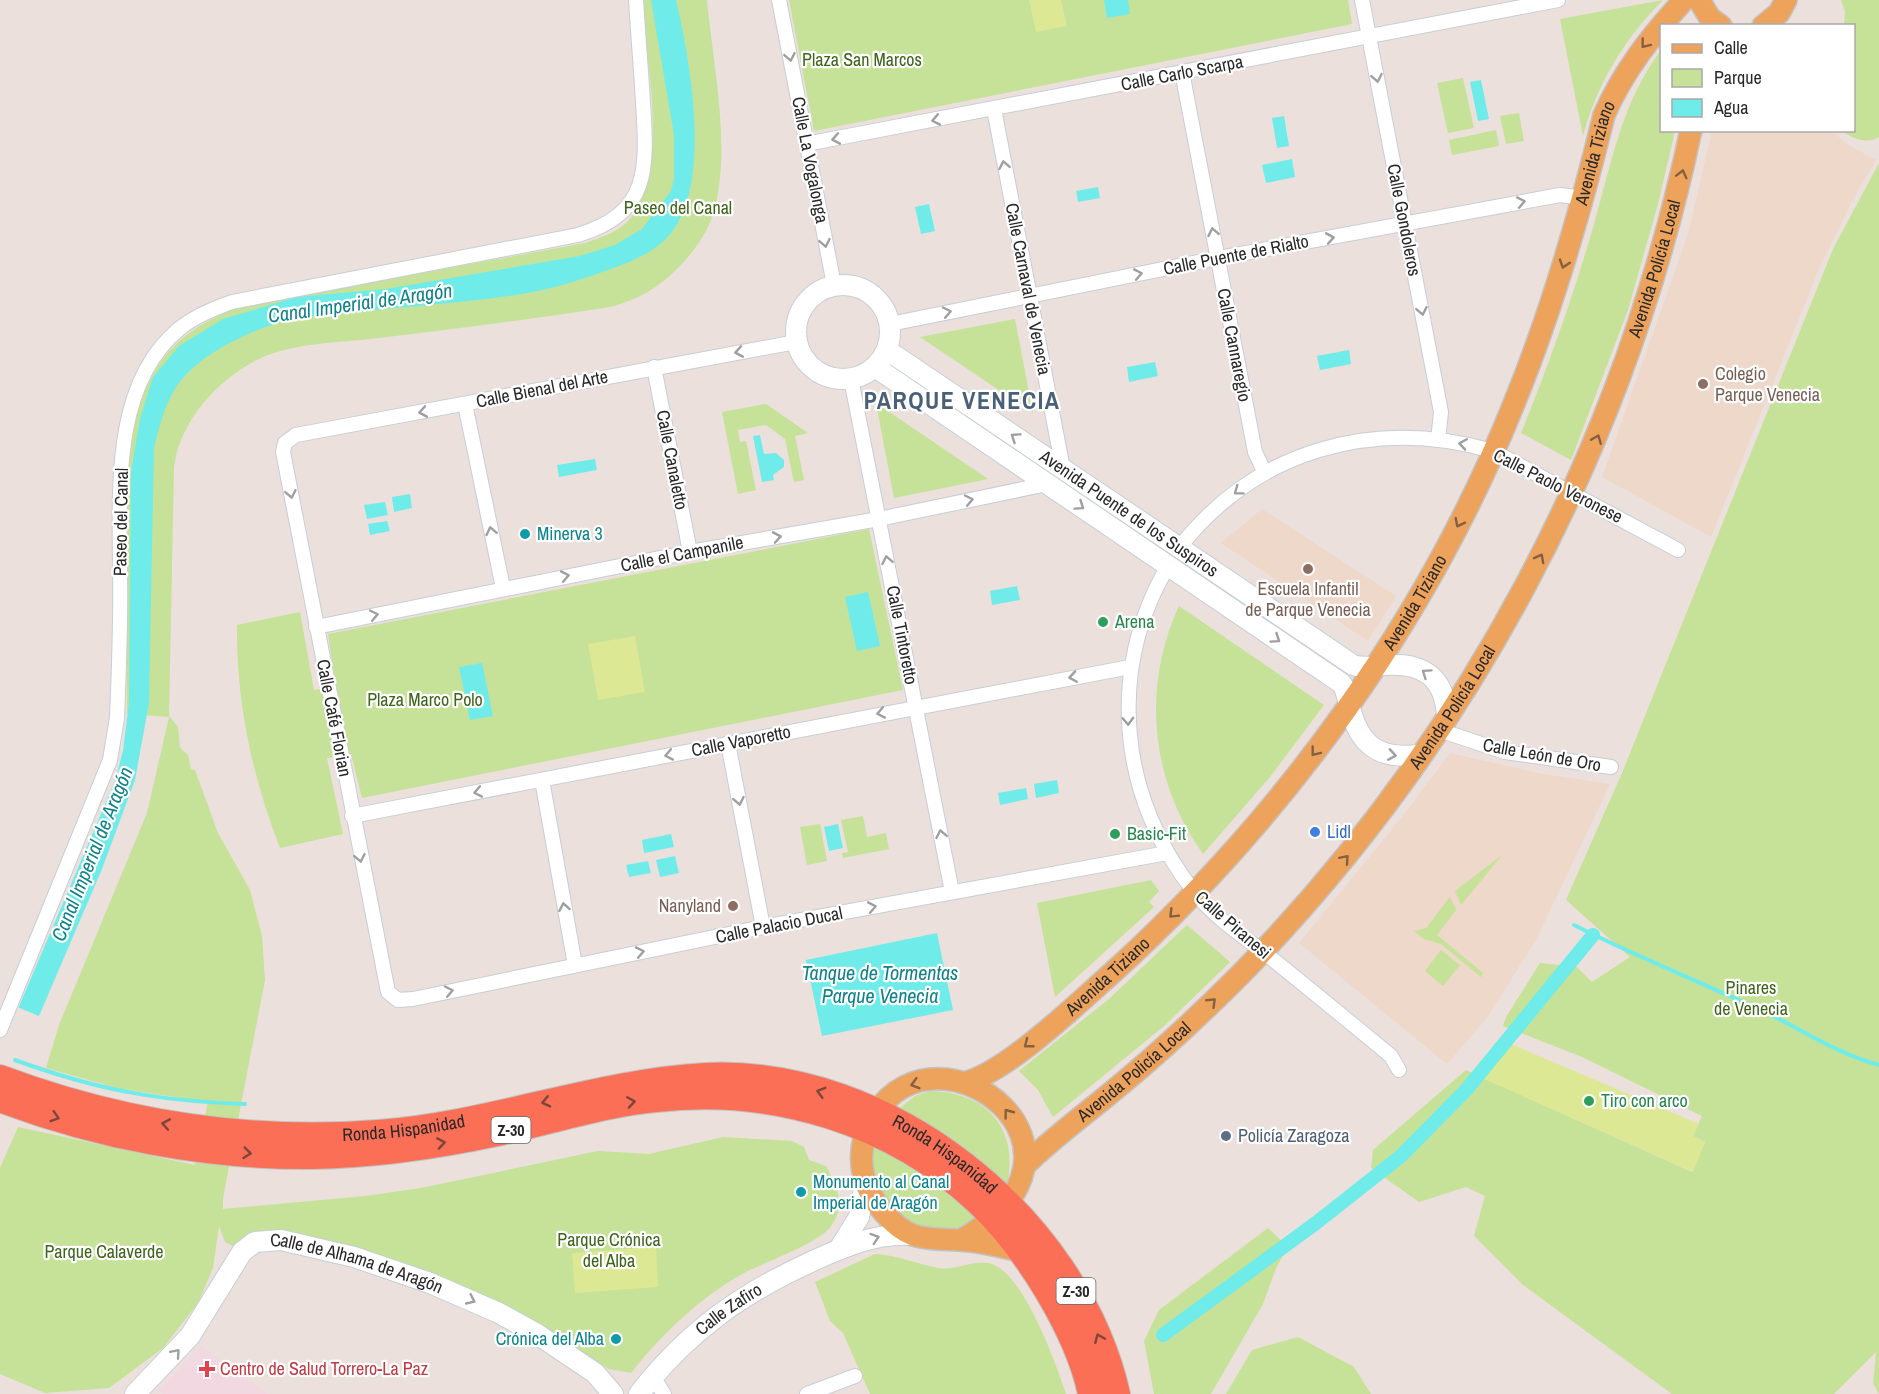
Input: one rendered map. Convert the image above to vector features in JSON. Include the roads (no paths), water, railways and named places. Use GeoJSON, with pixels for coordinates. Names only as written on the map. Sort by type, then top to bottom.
{"type":"FeatureCollection","features":[{"type":"Feature","properties":{"kind":"highway","name":"Ronda Hispanidad"},"geometry":{"type":"LineString","coordinates":[[0,1078],[111,1114],[177,1126],[258,1136],[369,1134],[430,1127],[632,1084],[710,1076],[758,1079],[799,1086],[851,1102],[871,1121]]}},
{"type":"Feature","properties":{"kind":"highway","name":"Ronda Hispanidad"},"geometry":{"type":"LineString","coordinates":[[0,1099],[108,1133],[253,1154],[311,1156],[382,1152],[498,1133],[616,1104],[694,1096],[766,1099],[915,1131],[958,1159],[1001,1211],[1046,1245],[1076,1292],[1099,1337],[1117,1394]]}},
{"type":"Feature","properties":{"kind":"highway","name":"Ronda Hispanidad"},"geometry":{"type":"LineString","coordinates":[[1001,1211],[1020,1251],[1057,1307],[1091,1394]]}},
{"type":"Feature","properties":{"kind":"main road","name":"Avenida Tiziano"},"geometry":{"type":"LineString","coordinates":[[1662,24],[1684,0]]}},
{"type":"Feature","properties":{"kind":"main road"},"geometry":{"type":"LineString","coordinates":[[1699,0],[1710,18],[1718,24]]}},
{"type":"Feature","properties":{"kind":"main road"},"geometry":{"type":"LineString","coordinates":[[1765,24],[1779,13],[1786,0]]}},
{"type":"Feature","properties":{"kind":"main road","name":"Avenida Tiziano"},"geometry":{"type":"LineString","coordinates":[[964,1083],[985,1077],[1051,1026],[1143,945],[1195,893],[1294,778],[1376,665],[1447,546],[1493,451],[1548,314],[1584,198],[1604,115],[1619,83],[1647,41],[1660,27]]}},
{"type":"Feature","properties":{"kind":"main road","name":"Avenida Policía Local"},"geometry":{"type":"LineString","coordinates":[[1026,1164],[1162,1049],[1263,951],[1357,846],[1443,724],[1515,606],[1573,493],[1601,429],[1642,315],[1665,239],[1691,132]]}},
{"type":"Feature","properties":{"kind":"main road","name":"Ronda Hispanidad"},"geometry":{"type":"LineString","coordinates":[[961,1240],[1001,1211],[1020,1185],[1026,1164],[1022,1138],[1012,1117],[987,1092],[964,1083],[925,1081],[906,1086],[895,1092],[871,1121],[862,1150],[866,1183],[883,1211],[911,1234],[1020,1251]]}},
{"type":"Feature","properties":{"kind":"street","name":"Paseo del Canal"},"geometry":{"type":"LineString","coordinates":[[0,1030],[110,760],[118,699],[121,463],[129,414],[153,360],[179,329],[202,313],[231,302],[578,235],[611,221],[624,211],[637,193],[646,158],[636,0]]}},
{"type":"Feature","properties":{"kind":"street","name":"Calle La Vogalonga"},"geometry":{"type":"LineString","coordinates":[[779,0],[834,285]]}},
{"type":"Feature","properties":{"kind":"street","name":"Calle Gondoleros"},"geometry":{"type":"LineString","coordinates":[[1362,0],[1441,412],[1438,440]]}},
{"type":"Feature","properties":{"kind":"street","name":"Calle Carlo Scarpa"},"geometry":{"type":"LineString","coordinates":[[806,144],[1369,38],[1557,0]]}},
{"type":"Feature","properties":{"kind":"street","name":"Calle Cannaregio"},"geometry":{"type":"LineString","coordinates":[[1182,72],[1255,452],[1265,473]]}},
{"type":"Feature","properties":{"kind":"street","name":"Calle Carnaval de Venecia"},"geometry":{"type":"LineString","coordinates":[[994,109],[1063,470]]}},
{"type":"Feature","properties":{"kind":"street","name":"Calle Puente de Rialto"},"geometry":{"type":"LineString","coordinates":[[890,324],[1218,258],[1560,195],[1584,198]]}},
{"type":"Feature","properties":{"kind":"street"},"geometry":{"type":"LineString","coordinates":[[845,284],[865,290],[881,304],[890,324],[887,350],[875,367],[851,379],[833,378],[816,371],[803,358],[796,342],[797,319],[806,302],[819,291],[834,285],[845,284]]}},
{"type":"Feature","properties":{"kind":"street","name":"Calle Bienal del Arte"},"geometry":{"type":"LineString","coordinates":[[289,438],[654,367],[796,342]]}},
{"type":"Feature","properties":{"kind":"street","name":"Avenida Puente de los Suspiros"},"geometry":{"type":"LineString","coordinates":[[887,350],[1353,665],[1376,665]]}},
{"type":"Feature","properties":{"kind":"street","name":"Calle Canaletto"},"geometry":{"type":"LineString","coordinates":[[654,367],[690,552]]}},
{"type":"Feature","properties":{"kind":"street","name":"Avenida Puente de los Suspiros"},"geometry":{"type":"LineString","coordinates":[[875,367],[1341,683],[1346,692],[1348,704]]}},
{"type":"Feature","properties":{"kind":"street","name":"Calle Tintoretto"},"geometry":{"type":"LineString","coordinates":[[851,379],[952,892]]}},
{"type":"Feature","properties":{"kind":"street"},"geometry":{"type":"LineString","coordinates":[[465,404],[503,588]]}},
{"type":"Feature","properties":{"kind":"street","name":"Calle Paolo Veronese"},"geometry":{"type":"LineString","coordinates":[[1179,548],[1216,509],[1265,473],[1308,453],[1346,442],[1384,437],[1438,440],[1493,451],[1678,550]]}},
{"type":"Feature","properties":{"kind":"street","name":"Calle Café Florian"},"geometry":{"type":"LineString","coordinates":[[289,438],[283,452],[386,990],[392,997]]}},
{"type":"Feature","properties":{"kind":"street","name":"Calle el Campanile"},"geometry":{"type":"LineString","coordinates":[[316,627],[503,588],[879,519],[1047,484]]}},
{"type":"Feature","properties":{"kind":"street","name":"Calle Piranesi"},"geometry":{"type":"LineString","coordinates":[[1168,566],[1147,608],[1130,667],[1127,716],[1132,760],[1146,809],[1167,853],[1195,893],[1391,1056],[1399,1070]]}},
{"type":"Feature","properties":{"kind":"street"},"geometry":{"type":"LineString","coordinates":[[1376,665],[1408,664],[1428,673],[1442,690],[1443,724]]}},
{"type":"Feature","properties":{"kind":"street","name":"Calle Vaporetto"},"geometry":{"type":"LineString","coordinates":[[352,816],[916,706],[1130,667]]}},
{"type":"Feature","properties":{"kind":"street"},"geometry":{"type":"LineString","coordinates":[[1348,704],[1361,735],[1377,751],[1399,757],[1423,754]]}},
{"type":"Feature","properties":{"kind":"street","name":"Calle León de Oro"},"geometry":{"type":"LineString","coordinates":[[1443,724],[1505,753],[1611,767]]}},
{"type":"Feature","properties":{"kind":"street"},"geometry":{"type":"LineString","coordinates":[[728,743],[763,927]]}},
{"type":"Feature","properties":{"kind":"street"},"geometry":{"type":"LineString","coordinates":[[542,780],[575,965]]}},
{"type":"Feature","properties":{"kind":"street","name":"Calle Palacio Ducal"},"geometry":{"type":"LineString","coordinates":[[392,997],[400,1000],[413,999],[763,927],[1167,853]]}},
{"type":"Feature","properties":{"kind":"street"},"geometry":{"type":"LineString","coordinates":[[839,1249],[859,1217],[866,1183]]}},
{"type":"Feature","properties":{"kind":"street","name":"Calle Zafiro"},"geometry":{"type":"LineString","coordinates":[[645,1386],[683,1344],[727,1308],[755,1289],[839,1249],[884,1235],[911,1234]]}},
{"type":"Feature","properties":{"kind":"street","name":"Calle de Alhama de Aragón"},"geometry":{"type":"LineString","coordinates":[[135,1394],[190,1336],[242,1252],[255,1242],[270,1239],[370,1262],[466,1298],[537,1334],[595,1373],[616,1382],[645,1386]]}},
{"type":"Feature","properties":{"kind":"street","name":"Calle de Alhama de Aragón"},"geometry":{"type":"LineString","coordinates":[[595,1373],[613,1394]]}},
{"type":"Feature","properties":{"kind":"street"},"geometry":{"type":"LineString","coordinates":[[807,1394],[855,1376]]}},
{"type":"Feature","properties":{"kind":"street"},"geometry":{"type":"LineString","coordinates":[[645,1386],[664,1394]]}},
{"type":"Feature","properties":{"kind":"water","name":"Canal Imperial de Aragón"},"geometry":{"type":"Polygon","coordinates":[[[651,0],[676,0],[687,53],[695,147],[686,203],[670,235],[654,249],[625,264],[533,292],[307,317],[279,323],[234,341],[205,358],[183,378],[172,394],[164,412],[154,448],[149,703],[135,780],[102,869],[0,1107],[0,1051],[115,781],[123,751],[129,702],[131,472],[140,419],[153,377],[179,346],[223,319],[297,297],[386,289],[580,256],[615,245],[642,229],[671,191],[674,179],[674,135],[651,0]]]}},
{"type":"Feature","properties":{"kind":"water"},"geometry":{"type":"Polygon","coordinates":[[[1104,0],[1128,0],[1130,14],[1107,18],[1104,0]]]}},
{"type":"Feature","properties":{"kind":"water"},"geometry":{"type":"Polygon","coordinates":[[[1481,80],[1489,119],[1478,121],[1470,82],[1481,80]]]}},
{"type":"Feature","properties":{"kind":"water"},"geometry":{"type":"Polygon","coordinates":[[[1284,116],[1289,146],[1277,148],[1272,118],[1284,116]]]}},
{"type":"Feature","properties":{"kind":"water"},"geometry":{"type":"Polygon","coordinates":[[[1292,159],[1295,177],[1266,183],[1262,165],[1292,159]]]}},
{"type":"Feature","properties":{"kind":"water"},"geometry":{"type":"Polygon","coordinates":[[[1098,187],[1100,198],[1078,202],[1076,191],[1098,187]]]}},
{"type":"Feature","properties":{"kind":"water"},"geometry":{"type":"Polygon","coordinates":[[[929,204],[935,231],[921,234],[915,207],[929,204]]]}},
{"type":"Feature","properties":{"kind":"water"},"geometry":{"type":"Polygon","coordinates":[[[1349,350],[1351,364],[1320,370],[1317,356],[1349,350]]]}},
{"type":"Feature","properties":{"kind":"water"},"geometry":{"type":"Polygon","coordinates":[[[1155,362],[1158,376],[1129,382],[1127,367],[1155,362]]]}},
{"type":"Feature","properties":{"kind":"water"},"geometry":{"type":"Polygon","coordinates":[[[760,435],[764,454],[776,453],[784,460],[784,467],[773,475],[774,480],[762,482],[753,436],[760,435]]]}},
{"type":"Feature","properties":{"kind":"water"},"geometry":{"type":"Polygon","coordinates":[[[595,459],[597,470],[559,477],[557,465],[595,459]]]}},
{"type":"Feature","properties":{"kind":"water"},"geometry":{"type":"Polygon","coordinates":[[[410,494],[412,508],[394,512],[392,497],[410,494]]]}},
{"type":"Feature","properties":{"kind":"water"},"geometry":{"type":"Polygon","coordinates":[[[385,502],[388,515],[367,519],[364,505],[385,502]]]}},
{"type":"Feature","properties":{"kind":"water"},"geometry":{"type":"Polygon","coordinates":[[[387,521],[390,531],[370,535],[368,524],[387,521]]]}},
{"type":"Feature","properties":{"kind":"water"},"geometry":{"type":"Polygon","coordinates":[[[1017,586],[1020,600],[992,605],[990,591],[1017,586]]]}},
{"type":"Feature","properties":{"kind":"water"},"geometry":{"type":"Polygon","coordinates":[[[868,592],[880,646],[857,651],[845,597],[868,592]]]}},
{"type":"Feature","properties":{"kind":"water"},"geometry":{"type":"Polygon","coordinates":[[[482,663],[493,716],[470,720],[459,667],[482,663]]]}},
{"type":"Feature","properties":{"kind":"water"},"geometry":{"type":"Polygon","coordinates":[[[1057,780],[1059,793],[1036,798],[1034,784],[1057,780]]]}},
{"type":"Feature","properties":{"kind":"water"},"geometry":{"type":"Polygon","coordinates":[[[1026,788],[1028,799],[1000,805],[998,793],[1026,788]]]}},
{"type":"Feature","properties":{"kind":"water"},"geometry":{"type":"Polygon","coordinates":[[[838,824],[843,848],[829,851],[824,827],[838,824]]]}},
{"type":"Feature","properties":{"kind":"water"},"geometry":{"type":"Polygon","coordinates":[[[671,834],[674,847],[644,853],[642,840],[671,834]]]}},
{"type":"Feature","properties":{"kind":"water"},"geometry":{"type":"Polygon","coordinates":[[[675,856],[679,873],[660,877],[656,860],[675,856]]]}},
{"type":"Feature","properties":{"kind":"water"},"geometry":{"type":"Polygon","coordinates":[[[648,861],[651,873],[629,877],[626,865],[648,861]]]}},
{"type":"Feature","properties":{"kind":"water","name":"Tanque de Tormentas Parque Venecia"},"geometry":{"type":"Polygon","coordinates":[[[937,933],[953,1010],[822,1036],[806,960],[937,933]]]}},
{"type":"Feature","properties":{"kind":"waterway"},"geometry":{"type":"LineString","coordinates":[[1574,925],[1779,1019],[1840,1051],[1879,1065]]}},
{"type":"Feature","properties":{"kind":"waterway"},"geometry":{"type":"LineString","coordinates":[[1163,1335],[1316,1223],[1401,1156],[1467,1089],[1593,935]]}},
{"type":"Feature","properties":{"kind":"waterway"},"geometry":{"type":"LineString","coordinates":[[15,1060],[73,1079],[128,1092],[184,1100],[245,1104]]}},
{"type":"Feature","properties":{"kind":"place","name":"Colegio Parque Venecia"},"geometry":{"type":"Point","coordinates":[1703,384]}},
{"type":"Feature","properties":{"kind":"place","name":"Minerva 3"},"geometry":{"type":"Point","coordinates":[525,534]}},
{"type":"Feature","properties":{"kind":"place","name":"Escuela Infantil de Parque Venecia"},"geometry":{"type":"Point","coordinates":[1308,569]}},
{"type":"Feature","properties":{"kind":"place","name":"Arena"},"geometry":{"type":"Point","coordinates":[1103,622]}},
{"type":"Feature","properties":{"kind":"place","name":"Lidl"},"geometry":{"type":"Point","coordinates":[1315,832]}},
{"type":"Feature","properties":{"kind":"place","name":"Basic-Fit"},"geometry":{"type":"Point","coordinates":[1115,834]}},
{"type":"Feature","properties":{"kind":"place","name":"Nanyland"},"geometry":{"type":"Point","coordinates":[733,906]}},
{"type":"Feature","properties":{"kind":"place","name":"Tiro con arco"},"geometry":{"type":"Point","coordinates":[1589,1101]}},
{"type":"Feature","properties":{"kind":"place","name":"Policía Zaragoza"},"geometry":{"type":"Point","coordinates":[1226,1136]}},
{"type":"Feature","properties":{"kind":"place","name":"Monumento al Canal Imperial de Aragón"},"geometry":{"type":"Point","coordinates":[801,1192]}},
{"type":"Feature","properties":{"kind":"place","name":"Crónica del Alba"},"geometry":{"type":"Point","coordinates":[616,1339]}},
{"type":"Feature","properties":{"kind":"place","name":"Centro de Salud Torrero-La Paz"},"geometry":{"type":"Point","coordinates":[207,1369]}},
{"type":"Feature","properties":{"kind":"district","name":"PARQUE VENECIA"},"geometry":{"type":"Point","coordinates":[962,401]}},
{"type":"Feature","properties":{"kind":"park label","name":"Plaza San Marcos"},"geometry":{"type":"Point","coordinates":[862,60]}},
{"type":"Feature","properties":{"kind":"park label","name":"Plaza Marco Polo"},"geometry":{"type":"Point","coordinates":[425,700]}},
{"type":"Feature","properties":{"kind":"park label","name":"Pinares de Venecia"},"geometry":{"type":"Point","coordinates":[1751,998]}},
{"type":"Feature","properties":{"kind":"park label","name":"Parque Crónica del Alba"},"geometry":{"type":"Point","coordinates":[609,1250]}},
{"type":"Feature","properties":{"kind":"park label","name":"Parque Calaverde"},"geometry":{"type":"Point","coordinates":[104,1252]}}]}
